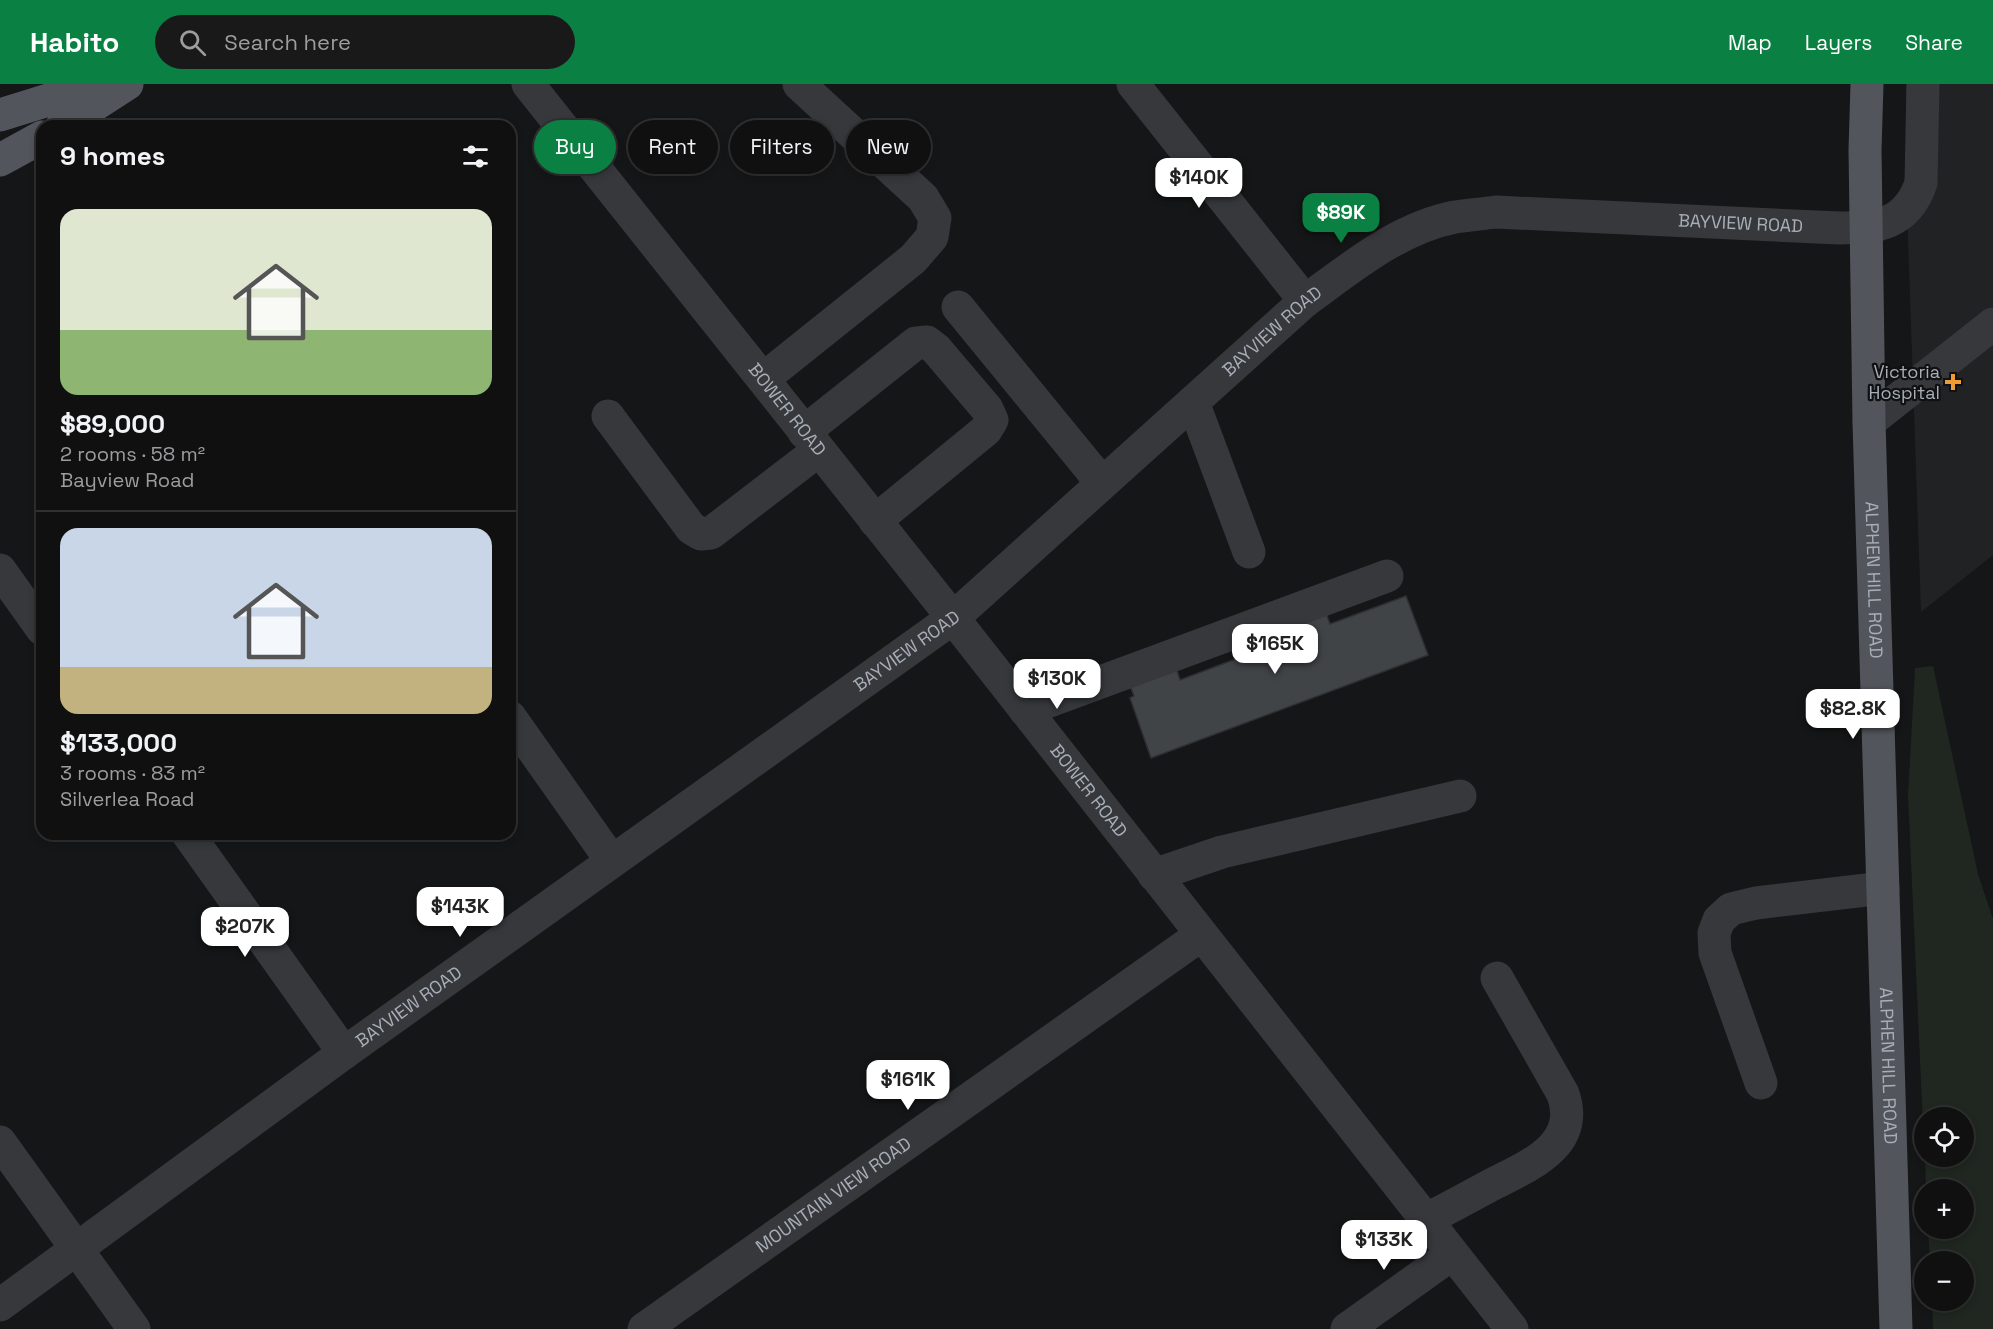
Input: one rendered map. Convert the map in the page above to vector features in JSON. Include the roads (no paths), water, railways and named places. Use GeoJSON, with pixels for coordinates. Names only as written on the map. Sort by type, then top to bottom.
{"type":"FeatureCollection","features":[{"type":"Feature","properties":{"kind":"main road"},"geometry":{"type":"LineString","coordinates":[[0,115],[100,84]]}},
{"type":"Feature","properties":{"kind":"main road"},"geometry":{"type":"LineString","coordinates":[[81,120],[127,84]]}},
{"type":"Feature","properties":{"kind":"main road","name":"ALPHEN HILL ROAD"},"geometry":{"type":"LineString","coordinates":[[1867,84],[1865,150],[1869,422],[1896,1329]]}},
{"type":"Feature","properties":{"kind":"main road"},"geometry":{"type":"LineString","coordinates":[[0,160],[36,140]]}},
{"type":"Feature","properties":{"kind":"street","name":"BOWER ROAD"},"geometry":{"type":"LineString","coordinates":[[528,84],[953,618],[1512,1329]]}},
{"type":"Feature","properties":{"kind":"street"},"geometry":{"type":"LineString","coordinates":[[763,379],[914,259],[932,237],[935,218],[923,198],[799,84]]}},
{"type":"Feature","properties":{"kind":"street"},"geometry":{"type":"LineString","coordinates":[[1133,84],[1305,301]]}},
{"type":"Feature","properties":{"kind":"street"},"geometry":{"type":"LineString","coordinates":[[1866,228],[1879,225],[1900,215],[1916,197],[1921,183],[1923,84]]}},
{"type":"Feature","properties":{"kind":"street","name":"BAYVIEW ROAD"},"geometry":{"type":"LineString","coordinates":[[0,1305],[611,860],[953,618],[1305,301],[1367,256],[1408,233],[1453,218],[1496,212],[1866,228]]}},
{"type":"Feature","properties":{"kind":"street"},"geometry":{"type":"LineString","coordinates":[[958,307],[1102,483]]}},
{"type":"Feature","properties":{"kind":"street"},"geometry":{"type":"LineString","coordinates":[[1869,422],[1993,324]]}},
{"type":"Feature","properties":{"kind":"street"},"geometry":{"type":"LineString","coordinates":[[608,416],[691,528],[701,534],[711,532],[916,343],[927,342],[936,349],[987,409],[992,420],[986,430],[875,521]]}},
{"type":"Feature","properties":{"kind":"street"},"geometry":{"type":"LineString","coordinates":[[1193,402],[1249,552]]}},
{"type":"Feature","properties":{"kind":"street"},"geometry":{"type":"LineString","coordinates":[[0,570],[36,621]]}},
{"type":"Feature","properties":{"kind":"street"},"geometry":{"type":"LineString","coordinates":[[1025,710],[1387,576]]}},
{"type":"Feature","properties":{"kind":"street"},"geometry":{"type":"LineString","coordinates":[[516,725],[611,860]]}},
{"type":"Feature","properties":{"kind":"street"},"geometry":{"type":"LineString","coordinates":[[1154,875],[1222,852],[1460,796]]}},
{"type":"Feature","properties":{"kind":"street"},"geometry":{"type":"LineString","coordinates":[[192,840],[344,1053]]}},
{"type":"Feature","properties":{"kind":"street"},"geometry":{"type":"LineString","coordinates":[[1761,1083],[1715,952],[1714,933],[1719,920],[1731,909],[1756,903],[1883,888]]}},
{"type":"Feature","properties":{"kind":"street","name":"MOUNTAIN VIEW ROAD"},"geometry":{"type":"LineString","coordinates":[[644,1329],[1201,935]]}},
{"type":"Feature","properties":{"kind":"street"},"geometry":{"type":"LineString","coordinates":[[1425,1220],[1542,1159],[1558,1141],[1566,1123],[1568,1107],[1563,1094],[1497,978]]}},
{"type":"Feature","properties":{"kind":"street"},"geometry":{"type":"LineString","coordinates":[[0,1142],[134,1329]]}},
{"type":"Feature","properties":{"kind":"street"},"geometry":{"type":"LineString","coordinates":[[1347,1329],[1452,1254]]}},
{"type":"Feature","properties":{"kind":"place","name":"Victoria Hospital"},"geometry":{"type":"Point","coordinates":[1953,382]}}]}
